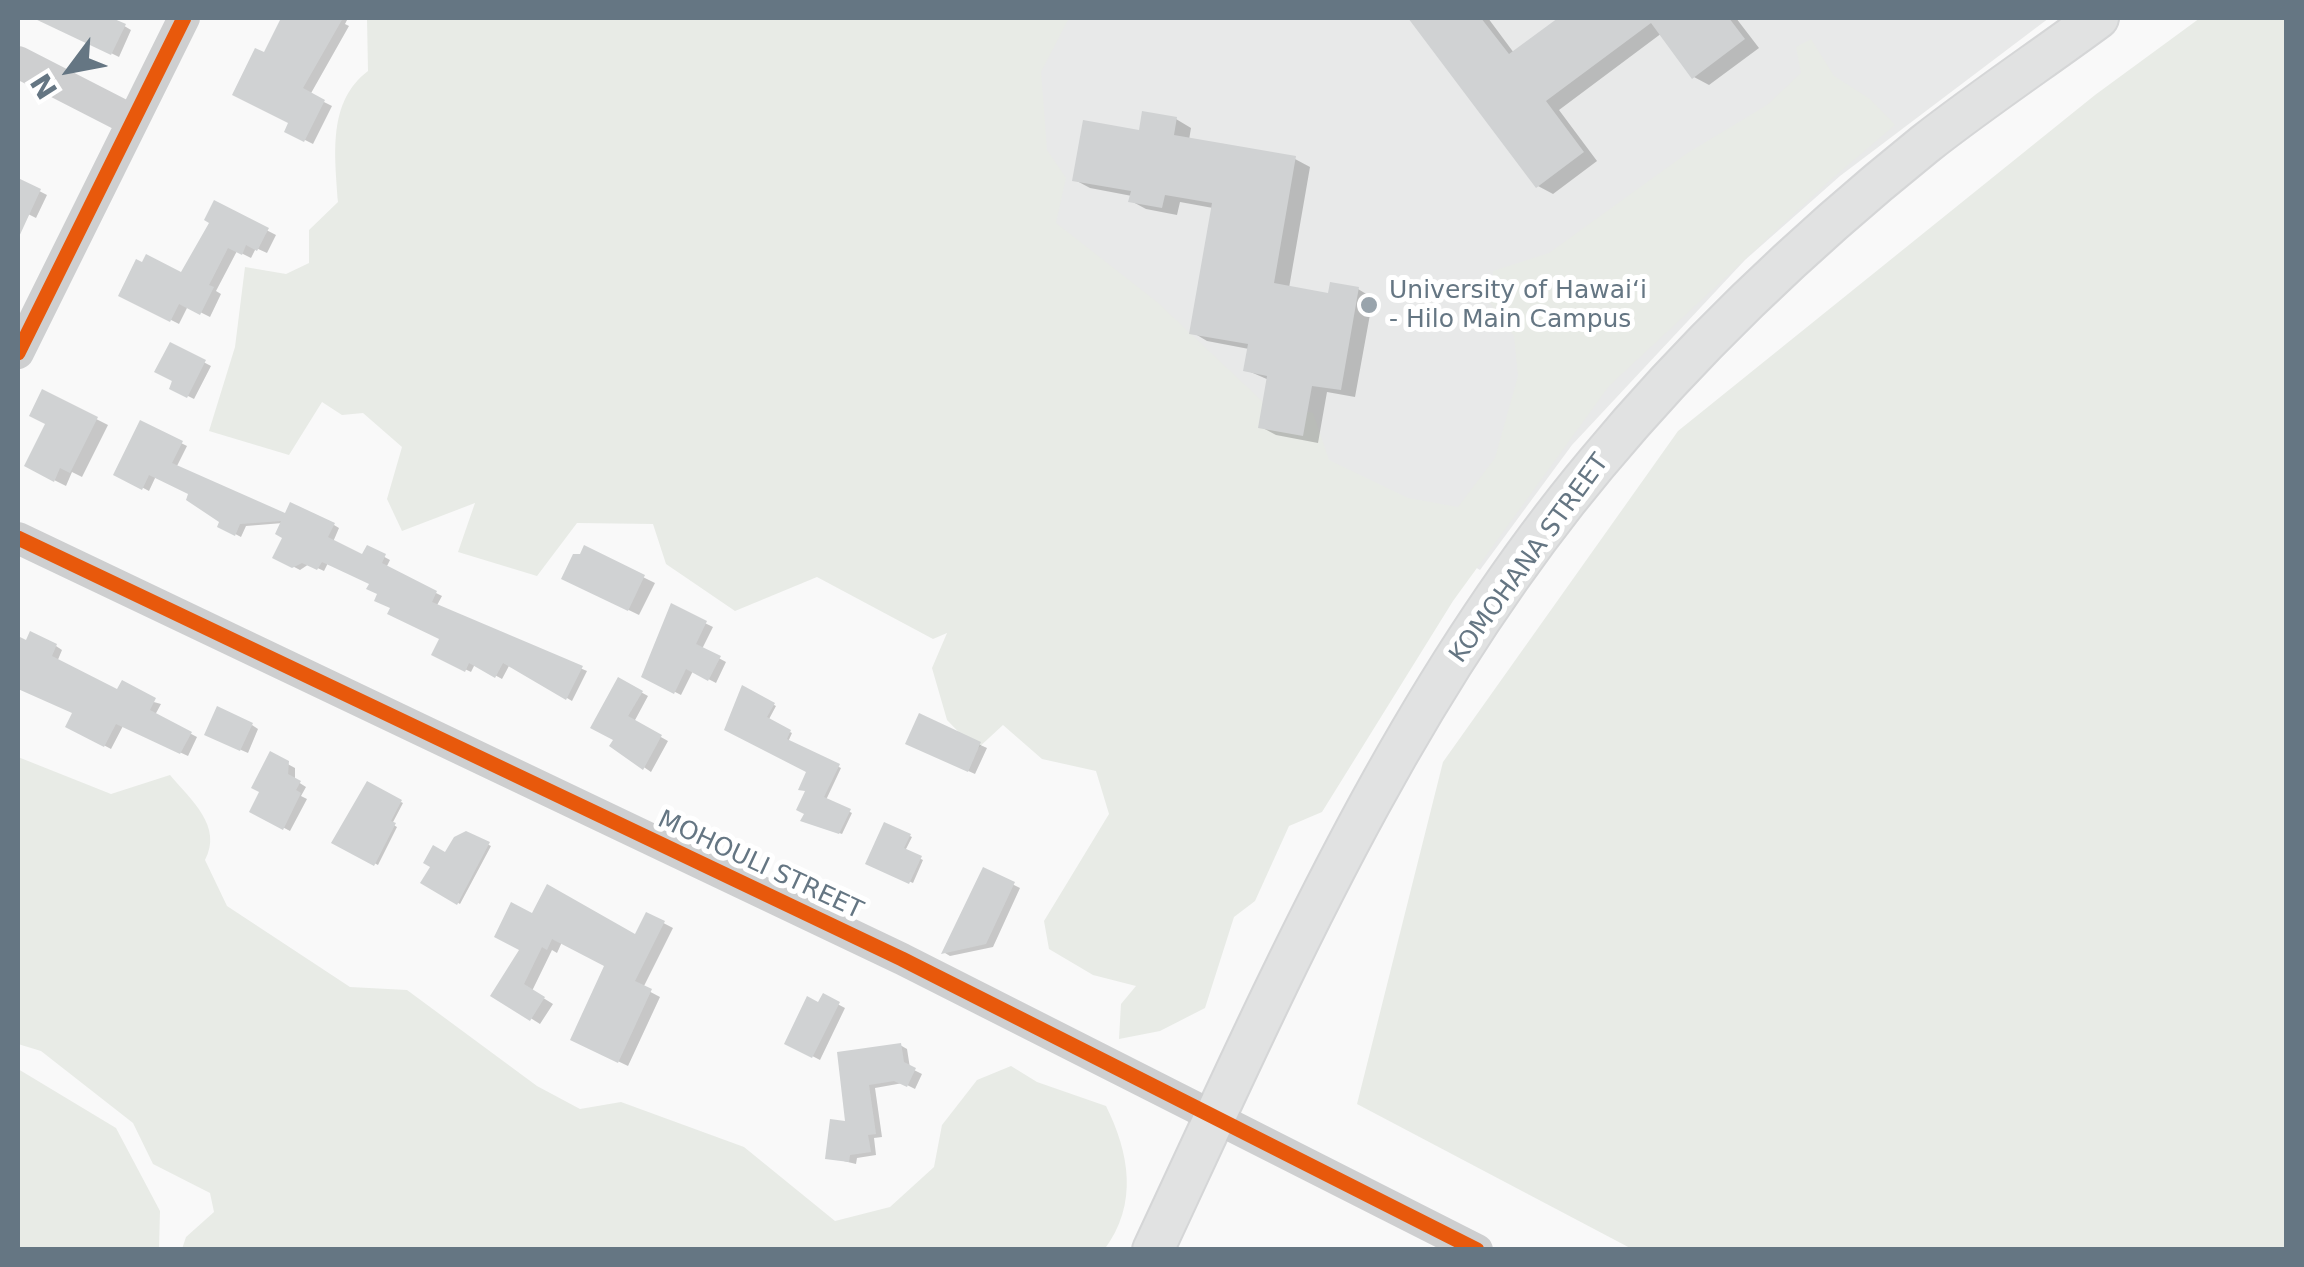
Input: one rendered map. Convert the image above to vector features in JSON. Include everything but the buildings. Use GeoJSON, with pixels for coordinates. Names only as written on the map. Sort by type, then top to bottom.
{"type":"FeatureCollection","features":[{"type":"Feature","properties":{"kind":"main road","name":"KOMOHANA STREET"},"geometry":{"type":"LineString","coordinates":[[1152,1250],[1212,1118],[1352,834],[1452,667],[1596,464],[1766,282],[1927,143],[2098,18]]}},
{"type":"Feature","properties":{"kind":"street"},"geometry":{"type":"LineString","coordinates":[[18,354],[184,18]]}},
{"type":"Feature","properties":{"kind":"street"},"geometry":{"type":"LineString","coordinates":[[18,62],[134,121]]}},
{"type":"Feature","properties":{"kind":"street","name":"MOHOULI STREET"},"geometry":{"type":"LineString","coordinates":[[18,538],[902,960],[1477,1250]]}},
{"type":"Feature","properties":{"kind":"shaded area"},"geometry":{"type":"Polygon","coordinates":[[[367,18],[1069,18],[1041,72],[1047,150],[1066,178],[1056,223],[1157,302],[1263,402],[1313,413],[1329,460],[1408,498],[1458,507],[1495,458],[1518,376],[1514,336],[1489,302],[1493,271],[1549,253],[1686,154],[1767,105],[1801,73],[1796,47],[1811,39],[1834,76],[1870,99],[1895,125],[1829,181],[1609,386],[1453,601],[1322,812],[1289,826],[1255,901],[1234,917],[1205,1008],[1160,1031],[1119,1039],[1121,1004],[1136,986],[1093,975],[1049,949],[1044,921],[1109,814],[1096,771],[1042,759],[1003,725],[976,750],[947,720],[932,668],[947,633],[933,639],[817,577],[735,611],[666,564],[653,524],[577,523],[537,576],[458,552],[475,503],[402,531],[387,499],[402,447],[363,413],[342,415],[322,402],[289,455],[209,431],[235,347],[245,267],[286,274],[309,263],[309,230],[338,202],[337,131],[346,98],[368,71],[367,18]]]}},
{"type":"Feature","properties":{"kind":"shaded area","name":"University of Hawaiʻi - Hilo Main Campus"},"geometry":{"type":"Polygon","coordinates":[[[552,18],[2049,18],[1840,176],[1745,260],[1572,445],[1480,570],[552,18]]]}},
{"type":"Feature","properties":{"kind":"shaded area"},"geometry":{"type":"Polygon","coordinates":[[[2200,18],[2286,18],[2286,1249],[1632,1249],[1357,1104],[1443,762],[1678,431],[2095,95],[2200,18]]]}},
{"type":"Feature","properties":{"kind":"shaded area"},"geometry":{"type":"Polygon","coordinates":[[[18,757],[111,794],[170,775],[207,825],[210,848],[205,860],[227,906],[350,987],[407,990],[537,1086],[580,1109],[621,1102],[744,1147],[835,1221],[890,1207],[934,1167],[942,1125],[977,1080],[1011,1066],[1037,1082],[1106,1106],[1120,1141],[1127,1178],[1122,1215],[1115,1232],[1104,1250],[182,1249],[186,1237],[214,1212],[210,1193],[153,1164],[133,1123],[41,1051],[18,1044],[18,757]]]}},
{"type":"Feature","properties":{"kind":"shaded area"},"geometry":{"type":"Polygon","coordinates":[[[18,1069],[116,1128],[160,1211],[159,1249],[18,1249],[18,1069]]]}},
{"type":"Feature","properties":{"kind":"cycle path"},"geometry":{"type":"LineString","coordinates":[[18,353],[184,18]]}},
{"type":"Feature","properties":{"kind":"cycle path"},"geometry":{"type":"LineString","coordinates":[[18,538],[902,959],[1477,1250]]}},
{"type":"Feature","properties":{"kind":"place","name":"University of Hawaiʻi - Hilo Main Campus"},"geometry":{"type":"Point","coordinates":[1369,305]}}]}
